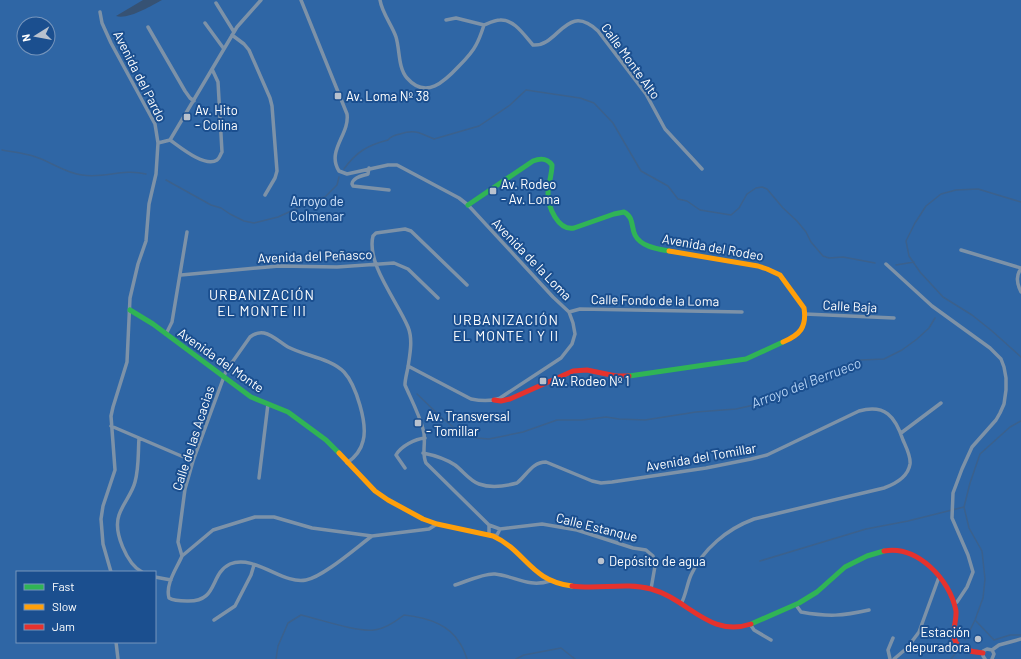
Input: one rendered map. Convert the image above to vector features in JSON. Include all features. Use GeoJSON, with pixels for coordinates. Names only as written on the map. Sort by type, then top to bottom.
{"type":"FeatureCollection","features":[{"type":"Feature","properties":{"kind":"street"},"geometry":{"type":"LineString","coordinates":[[158,143],[170,140],[242,20],[261,0]]}},
{"type":"Feature","properties":{"kind":"street","name":"Avenida de la Loma"},"geometry":{"type":"LineString","coordinates":[[301,0],[347,114],[347,124],[335,153],[335,163],[337,168],[342,173],[346,174],[369,168],[397,165],[459,198],[468,205],[553,298],[569,312],[573,323],[574,334],[572,344],[561,358],[550,367],[494,400],[481,401],[471,398],[408,366]]}},
{"type":"Feature","properties":{"kind":"street"},"geometry":{"type":"LineString","coordinates":[[380,0],[396,37],[403,70],[407,78],[414,84],[421,86],[430,87],[446,81],[476,45],[484,25]]}},
{"type":"Feature","properties":{"kind":"street"},"geometry":{"type":"LineString","coordinates":[[216,3],[233,34],[244,44],[254,57],[271,102],[277,171],[265,195]]}},
{"type":"Feature","properties":{"kind":"street","name":"Avenida del Pardo"},"geometry":{"type":"LineString","coordinates":[[100,12],[102,23],[111,42],[155,124],[158,143],[156,174],[148,212],[147,232],[131,292],[128,362],[113,407],[111,426],[115,470],[100,519],[103,544],[111,571]]}},
{"type":"Feature","properties":{"kind":"street","name":"Calle Monte Alto"},"geometry":{"type":"LineString","coordinates":[[446,20],[456,18],[484,25],[498,20],[506,20],[513,24],[533,45],[546,43],[559,30],[574,21],[591,24],[646,94],[665,129],[702,169]]}},
{"type":"Feature","properties":{"kind":"street"},"geometry":{"type":"LineString","coordinates":[[205,23],[224,49]]}},
{"type":"Feature","properties":{"kind":"street"},"geometry":{"type":"LineString","coordinates":[[148,27],[185,91],[194,101]]}},
{"type":"Feature","properties":{"kind":"street"},"geometry":{"type":"LineString","coordinates":[[170,140],[189,154],[203,160],[210,162],[219,158],[222,152],[218,82],[212,70]]}},
{"type":"Feature","properties":{"kind":"street","name":"Avenida del Rodeo"},"geometry":{"type":"LineString","coordinates":[[468,205],[533,161],[545,158],[552,165],[553,171],[547,189],[548,198],[555,218],[564,227],[569,229],[575,228],[604,216],[623,212],[628,213],[636,237],[641,242],[654,248],[758,266],[774,271],[780,275],[795,294],[806,314]]}},
{"type":"Feature","properties":{"kind":"street","name":"Avenida de la Loma"},"geometry":{"type":"LineString","coordinates":[[369,168],[368,174],[352,181],[353,186],[389,190]]}},
{"type":"Feature","properties":{"kind":"street"},"geometry":{"type":"LineString","coordinates":[[467,285],[411,231],[405,229],[374,234],[372,244],[380,274],[408,327],[411,341],[405,385],[423,429],[425,438],[423,453],[426,463],[489,525],[497,529],[498,533]]}},
{"type":"Feature","properties":{"kind":"street"},"geometry":{"type":"LineString","coordinates":[[166,334],[172,322],[187,232]]}},
{"type":"Feature","properties":{"kind":"street"},"geometry":{"type":"LineString","coordinates":[[961,250],[1021,268],[1017,276],[1017,284],[1021,292]]}},
{"type":"Feature","properties":{"kind":"street","name":"Avenida del Peñasco"},"geometry":{"type":"LineString","coordinates":[[181,275],[279,266],[337,267],[376,263],[394,263],[404,267],[418,277],[438,298]]}},
{"type":"Feature","properties":{"kind":"street"},"geometry":{"type":"LineString","coordinates":[[886,264],[932,306],[990,348],[1001,359],[1004,367],[1006,390],[1004,404],[996,420],[972,447],[953,493],[952,518],[968,555],[973,572],[967,587],[954,604]]}},
{"type":"Feature","properties":{"kind":"street","name":"Calle Fondo de la Loma"},"geometry":{"type":"LineString","coordinates":[[569,312],[580,309],[742,312]]}},
{"type":"Feature","properties":{"kind":"street","name":"Avenida del Monte"},"geometry":{"type":"LineString","coordinates":[[130,310],[166,334],[251,397],[288,412],[308,426],[326,440],[375,491],[388,500],[423,519],[437,524],[493,536]]}},
{"type":"Feature","properties":{"kind":"street"},"geometry":{"type":"LineString","coordinates":[[494,400],[501,401],[516,396],[573,371],[583,369],[623,377],[746,359],[793,338],[802,328],[806,314]]}},
{"type":"Feature","properties":{"kind":"street","name":"Calle Baja"},"geometry":{"type":"LineString","coordinates":[[806,314],[894,318]]}},
{"type":"Feature","properties":{"kind":"street","name":"Calle de las Acacias"},"geometry":{"type":"LineString","coordinates":[[182,556],[178,542],[185,489],[193,461],[226,371],[250,337],[254,334],[266,333],[295,350],[336,366],[344,372],[350,381],[358,401],[363,423],[364,440],[352,459],[347,463]]}},
{"type":"Feature","properties":{"kind":"street"},"geometry":{"type":"LineString","coordinates":[[508,393],[512,397],[516,396]]}},
{"type":"Feature","properties":{"kind":"street"},"geometry":{"type":"LineString","coordinates":[[901,433],[941,403]]}},
{"type":"Feature","properties":{"kind":"street"},"geometry":{"type":"LineString","coordinates":[[259,478],[268,404]]}},
{"type":"Feature","properties":{"kind":"street","name":"Avenida del Tomillar"},"geometry":{"type":"LineString","coordinates":[[423,453],[449,462],[478,484],[510,485],[517,483],[540,462],[546,462],[592,481],[601,483],[706,468],[767,455],[859,411],[867,409],[873,408],[888,412],[896,421],[909,456],[910,463],[907,471],[898,482],[884,488],[754,518],[740,524],[723,536],[704,554],[690,577],[681,604]]}},
{"type":"Feature","properties":{"kind":"street"},"geometry":{"type":"LineString","coordinates":[[111,426],[193,461]]}},
{"type":"Feature","properties":{"kind":"street"},"geometry":{"type":"LineString","coordinates":[[139,438],[135,482],[119,515],[118,528],[125,553],[131,563],[141,571]]}},
{"type":"Feature","properties":{"kind":"street"},"geometry":{"type":"LineString","coordinates":[[405,468],[397,458],[396,455],[398,452],[419,438],[425,438]]}},
{"type":"Feature","properties":{"kind":"street"},"geometry":{"type":"LineString","coordinates":[[372,536],[322,573],[308,580],[299,582],[264,567],[240,563],[229,565],[221,572],[209,593],[200,600],[176,601],[169,598],[168,592],[170,580],[182,556],[213,530],[255,517],[274,517],[312,528],[372,536],[429,529],[437,524]]}},
{"type":"Feature","properties":{"kind":"street","name":"Calle Estanque"},"geometry":{"type":"LineString","coordinates":[[494,528],[500,529],[542,524],[578,530],[633,548],[646,550],[653,556],[655,566],[651,589]]}},
{"type":"Feature","properties":{"kind":"street"},"geometry":{"type":"LineString","coordinates":[[489,525],[489,531]]}},
{"type":"Feature","properties":{"kind":"street"},"geometry":{"type":"LineString","coordinates":[[482,534],[489,531],[491,528],[494,528]]}},
{"type":"Feature","properties":{"kind":"street"},"geometry":{"type":"LineString","coordinates":[[493,536],[498,533],[500,529]]}},
{"type":"Feature","properties":{"kind":"street","name":"Avenida del Monte"},"geometry":{"type":"LineString","coordinates":[[489,531],[489,534],[501,540],[542,576],[550,581],[567,585],[587,587],[638,587],[651,589],[681,604],[709,622],[720,626],[733,627],[750,624],[796,605],[816,593],[840,571],[851,564],[874,554],[896,550],[912,555],[926,564],[939,577],[954,604],[956,618],[955,637],[957,644],[965,649],[983,653]]}},
{"type":"Feature","properties":{"kind":"street","name":"Avenida del Monte"},"geometry":{"type":"LineString","coordinates":[[498,533],[501,540]]}},
{"type":"Feature","properties":{"kind":"street"},"geometry":{"type":"LineString","coordinates":[[214,620],[235,606],[251,576],[254,565]]}},
{"type":"Feature","properties":{"kind":"street"},"geometry":{"type":"LineString","coordinates":[[455,585],[489,574],[495,574],[526,583],[550,581]]}},
{"type":"Feature","properties":{"kind":"street"},"geometry":{"type":"LineString","coordinates":[[156,576],[170,580]]}},
{"type":"Feature","properties":{"kind":"street"},"geometry":{"type":"LineString","coordinates":[[539,583],[542,576]]}},
{"type":"Feature","properties":{"kind":"street"},"geometry":{"type":"LineString","coordinates":[[894,659],[907,648],[919,632],[939,577]]}},
{"type":"Feature","properties":{"kind":"street"},"geometry":{"type":"LineString","coordinates":[[796,605],[801,612],[824,616],[848,615],[869,610]]}},
{"type":"Feature","properties":{"kind":"street"},"geometry":{"type":"LineString","coordinates":[[750,624],[754,630],[771,640]]}},
{"type":"Feature","properties":{"kind":"street"},"geometry":{"type":"LineString","coordinates":[[890,659],[888,650],[893,638]]}},
{"type":"Feature","properties":{"kind":"street"},"geometry":{"type":"LineString","coordinates":[[985,659],[983,653],[985,650],[992,650],[999,645],[1021,639]]}},
{"type":"Feature","properties":{"kind":"street"},"geometry":{"type":"LineString","coordinates":[[116,643],[118,659]]}},
{"type":"Feature","properties":{"kind":"street"},"geometry":{"type":"LineString","coordinates":[[992,650],[994,654],[992,659]]}},
{"type":"Feature","properties":{"kind":"green space","name":"Arroyo de Colmenar"},"geometry":{"type":"Polygon","coordinates":[[[0,0],[143,0],[116,16],[121,17],[139,12],[162,0],[1021,0],[1021,659],[0,659],[0,0]]]}},
{"type":"Feature","properties":{"kind":"waterway"},"geometry":{"type":"LineString","coordinates":[[344,169],[353,158],[363,150],[374,144],[388,140],[395,135],[414,132],[421,133],[434,139],[479,126],[510,105],[526,90],[580,98],[594,103],[613,123],[641,171],[668,186],[678,199],[687,201],[700,210],[731,215],[739,208],[747,194],[756,188],[762,187],[767,189],[783,208],[797,221],[806,232],[811,242],[823,256],[829,258],[843,257],[875,263]]}},
{"type":"Feature","properties":{"kind":"waterway"},"geometry":{"type":"LineString","coordinates":[[2,150],[42,159],[76,174],[90,176],[129,172],[146,174]]}},
{"type":"Feature","properties":{"kind":"waterway"},"geometry":{"type":"LineString","coordinates":[[166,180],[211,205],[221,208],[244,221],[254,223],[278,217],[300,207],[310,200],[325,197],[337,185],[339,177]]}},
{"type":"Feature","properties":{"kind":"waterway"},"geometry":{"type":"LineString","coordinates":[[1021,202],[978,189],[956,190],[941,194],[926,206],[906,241],[909,256],[920,272],[943,297],[972,315],[1021,357]]}},
{"type":"Feature","properties":{"kind":"waterway"},"geometry":{"type":"LineString","coordinates":[[896,265],[914,262]]}},
{"type":"Feature","properties":{"kind":"waterway","name":"Arroyo del Berrueco"},"geometry":{"type":"LineString","coordinates":[[417,394],[442,418],[462,434],[477,438],[489,439],[523,432],[557,420],[582,420],[606,417],[645,420],[696,412],[736,409],[763,403],[835,369],[861,360],[884,359],[902,350],[917,339],[929,328],[935,318]]}},
{"type":"Feature","properties":{"kind":"waterway"},"geometry":{"type":"LineString","coordinates":[[965,640],[975,620],[983,598],[985,579],[982,551],[969,528],[964,507],[970,483],[980,454],[1010,427],[1021,421]]}},
{"type":"Feature","properties":{"kind":"waterway"},"geometry":{"type":"LineString","coordinates":[[760,561],[866,529],[908,521],[964,507]]}},
{"type":"Feature","properties":{"kind":"waterway"},"geometry":{"type":"LineString","coordinates":[[276,659],[278,646],[288,623],[301,615],[366,630],[386,627],[404,615],[427,619],[442,626],[454,635],[462,646],[467,659]]}},
{"type":"Feature","properties":{"kind":"waterway"},"geometry":{"type":"LineString","coordinates":[[976,621],[994,640],[1010,635],[1021,635]]}},
{"type":"Feature","properties":{"kind":"waterway"},"geometry":{"type":"LineString","coordinates":[[516,659],[524,655],[561,648],[575,659]]}},
{"type":"Feature","properties":{"kind":"waterway"},"geometry":{"type":"LineString","coordinates":[[951,659],[955,654]]}},
{"type":"Feature","properties":{"kind":"traffic: fast"},"geometry":{"type":"LineString","coordinates":[[468,205],[533,161],[544,159],[552,165],[548,199],[555,217],[563,226],[574,228],[624,212],[632,222],[635,235],[641,242],[650,247],[669,251]]}},
{"type":"Feature","properties":{"kind":"traffic: fast"},"geometry":{"type":"LineString","coordinates":[[130,310],[153,324],[251,397],[288,412],[326,440],[339,453]]}},
{"type":"Feature","properties":{"kind":"traffic: fast"},"geometry":{"type":"LineString","coordinates":[[629,376],[746,359],[783,342]]}},
{"type":"Feature","properties":{"kind":"traffic: fast"},"geometry":{"type":"LineString","coordinates":[[751,624],[799,603],[817,592],[845,567],[867,556],[884,551]]}},
{"type":"Feature","properties":{"kind":"traffic: slow"},"geometry":{"type":"LineString","coordinates":[[669,251],[758,266],[780,275],[804,308],[805,315],[801,330],[783,342]]}},
{"type":"Feature","properties":{"kind":"traffic: slow"},"geometry":{"type":"LineString","coordinates":[[339,453],[375,491],[388,500],[423,519],[437,524],[493,536],[513,549],[537,572],[558,583],[572,586]]}},
{"type":"Feature","properties":{"kind":"traffic: jam"},"geometry":{"type":"LineString","coordinates":[[494,400],[501,401],[510,399],[573,371],[587,370],[616,376],[629,376]]}},
{"type":"Feature","properties":{"kind":"traffic: jam"},"geometry":{"type":"LineString","coordinates":[[884,551],[908,553],[920,559],[939,576],[953,599],[956,611],[954,636],[957,644],[966,650],[983,653]]}},
{"type":"Feature","properties":{"kind":"traffic: jam"},"geometry":{"type":"LineString","coordinates":[[572,586],[631,586],[651,589],[664,594],[711,622],[723,626],[736,627],[751,624]]}},
{"type":"Feature","properties":{"kind":"place","name":"Av. Loma Nº 38"},"geometry":{"type":"Point","coordinates":[338,96]}},
{"type":"Feature","properties":{"kind":"place","name":"Av. Hito - Colina"},"geometry":{"type":"Point","coordinates":[187,117]}},
{"type":"Feature","properties":{"kind":"place","name":"Av. Rodeo - Av. Loma"},"geometry":{"type":"Point","coordinates":[493,191]}},
{"type":"Feature","properties":{"kind":"place","name":"Av. Rodeo Nº 1"},"geometry":{"type":"Point","coordinates":[543,381]}},
{"type":"Feature","properties":{"kind":"place","name":"Av. Transversal - Tomillar"},"geometry":{"type":"Point","coordinates":[418,423]}},
{"type":"Feature","properties":{"kind":"place","name":"Depósito de agua"},"geometry":{"type":"Point","coordinates":[601,561]}},
{"type":"Feature","properties":{"kind":"place","name":"Estación depuradora"},"geometry":{"type":"Point","coordinates":[978,639]}},
{"type":"Feature","properties":{"kind":"district","name":"URBANIZACIÓN EL MONTE III"},"geometry":{"type":"Point","coordinates":[262,304]}},
{"type":"Feature","properties":{"kind":"district","name":"URBANIZACIÓN EL MONTE I Y II"},"geometry":{"type":"Point","coordinates":[506,328]}}]}
